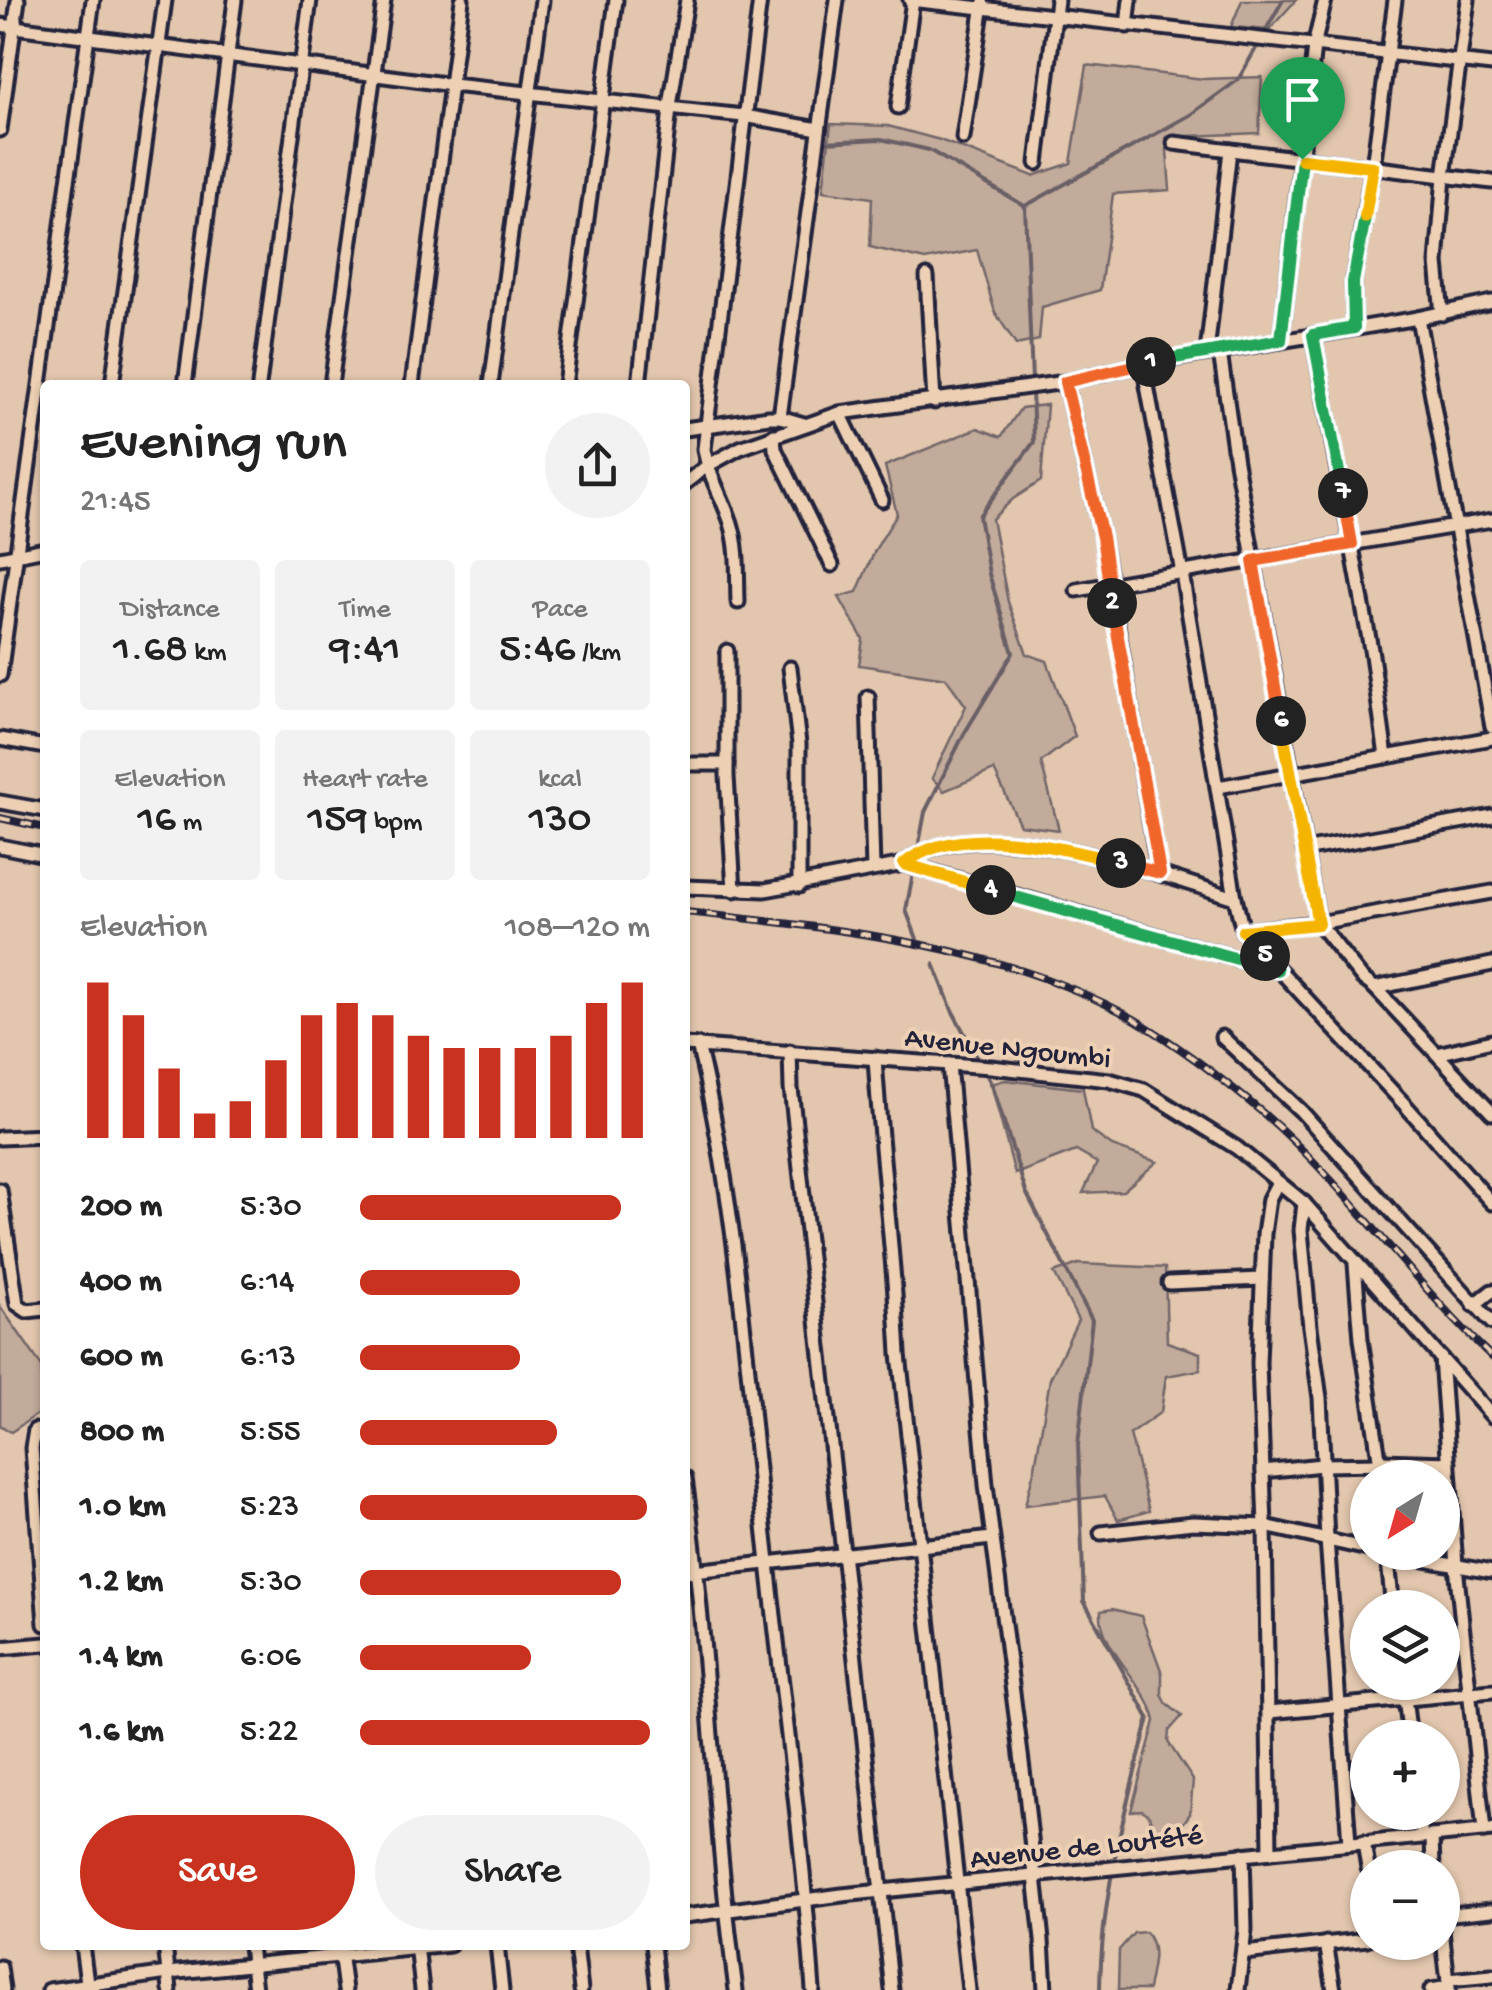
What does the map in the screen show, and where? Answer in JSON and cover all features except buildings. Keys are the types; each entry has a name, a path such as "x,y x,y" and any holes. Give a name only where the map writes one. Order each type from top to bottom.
{"street":[{"path":"0,130 18,0"},
{"path":"42,380 93,0"},
{"path":"113,380 165,0"},
{"path":"186,380 235,0"},
{"path":"260,380 310,0"},
{"path":"332,380 384,0"},
{"path":"413,380 462,0"},
{"path":"492,380 542,0"},
{"path":"566,380 616,0"},
{"path":"640,380 670,109 687,0"},
{"path":"738,602 737,544 720,491 707,466 706,426 760,0"},
{"path":"780,417 837,0"},
{"path":"898,107 912,0 983,4 1127,26 1492,65"},
{"path":"1037,163 1058,0"},
{"path":"1127,26 1130,0"},
{"path":"1281,340 1314,46 1325,0"},
{"path":"1354,328 1353,282 1396,0"},
{"path":"1442,314 1438,262 1444,176 1468,0"},
{"path":"963,138 983,4"},
{"path":"0,24 452,85 744,116 818,129"},
{"path":"1174,143 1492,182"},
{"path":"1230,150 1214,352 1318,924 1362,978 1492,1113"},
{"path":"927,276 934,402"},
{"path":"690,480 707,466 774,435 840,413 1065,382 1143,364 1442,314 1492,302"},
{"path":"1418,318 1492,727"},
{"path":"1313,335 1386,757"},
{"path":"1143,364 1243,931 1492,1203"},
{"path":"1065,382 1102,537 1160,873"},
{"path":"0,675 40,393"},
{"path":"840,413 882,500"},
{"path":"690,428 780,417 804,424"},
{"path":"774,435 775,449 832,565"},
{"path":"1078,590 1492,520"},
{"path":"0,558 40,549"},
{"path":"727,650 727,764 734,890"},
{"path":"790,668 799,744 800,886"},
{"path":"868,697 873,869"},
{"path":"1218,788 1492,738"},
{"path":"0,739 40,746"},
{"path":"690,764 727,764"},
{"path":"0,802 40,809"},
{"path":"1304,850 1492,816"},
{"path":"690,887 734,890 800,886 904,864 929,848 1000,840 1085,854 1235,898"},
{"path":"0,846 40,854"},
{"path":"904,864 1277,970"},
{"path":"1243,931 1318,924 1492,892"},
{"path":"1375,988 1492,964"},
{"path":"1222,1037 1301,1111 1492,1322"},
{"path":"1436,1054 1492,1041"},
{"path":"692,1045 728,1185 730,1234 751,1382 807,1901 813,1990"},
{"name":"Avenue Ngoumbi","path":"692,1045 949,1064 1108,1080 1144,1090 1238,1148 1304,1203 1492,1416"},
{"path":"790,1051 791,1088 892,1990"},
{"path":"875,1058 919,1546 969,1990"},
{"path":"949,1064 992,1538 1026,1793 1044,1990"},
{"path":"0,1138 40,1136"},
{"path":"1270,1852 1270,1712 1258,1363 1269,1200 1278,1182"},
{"path":"0,1190 17,1304 27,1311 40,1310"},
{"path":"1304,1203 1302,1230 1320,1398 1350,1844"},
{"path":"1355,1262 1361,1338 1380,1460"},
{"path":"1170,1283 1262,1278"},
{"path":"1474,1304 1492,1291"},
{"path":"1441,1358 1448,1460"},
{"path":"36,1430 32,1448 40,1556"},
{"path":"1263,1471 1322,1464 1350,1465"},
{"path":"1101,1533 1193,1523 1265,1526 1350,1545"},
{"path":"736,1990 691,1571 992,1538"},
{"path":"1460,1567 1492,1572"},
{"path":"1456,1570 1488,1831"},
{"path":"0,1648 40,1644"},
{"path":"1460,1694 1492,1691"},
{"path":"1270,1712 1405,1700 1408,1720"},
{"path":"1425,1830 1430,1850"},
{"name":"Avenue de Loutété","path":"690,1915 1033,1875 1488,1831"},
{"path":"1364,1842 1365,1850"},
{"path":"1238,1990 1244,1953 1243,1854"},
{"path":"1460,1913 1492,1910"},
{"path":"1244,1953 1350,1941"},
{"path":"1326,1944 1334,1990"},
{"path":"83,1950 88,1988"},
{"path":"166,1950 170,1990"},
{"path":"250,1950 255,1990"},
{"path":"49,1990 252,1966 340,1950 345,1990"},
{"path":"417,1950 422,1990"},
{"path":"498,1950 502,1990"},
{"path":"577,1950 582,1990"},
{"path":"654,1950 658,1990"},
{"path":"1446,1960 1449,1985"},
{"path":"0,1967 2,1990"},
{"path":"1431,1990 1492,1976"}],"shaded area":[{"path":"1242,0 1296,0 1269,30 1231,27"},
{"path":"1087,65 1204,79 1262,77 1259,133 1166,137 1170,190 1113,194 1100,290 1042,307 1039,340 1016,345 995,312 977,250 925,260 870,247 872,198 823,191 831,124 888,126 940,140 1033,176 1071,163"},
{"path":"1047,405 1041,481 992,519 1008,602 1027,654 1047,661 1075,736 1041,762 1059,830 1020,825 994,770 944,791 932,778 966,706 946,678 859,665 863,639 839,597 857,592 875,550 897,514 885,466 978,428 1001,437 1021,408"},
{"path":"1005,1080 1083,1089 1091,1131 1112,1146 1157,1162 1123,1191 1083,1193 1097,1163 1076,1151 1015,1174 991,1084"},
{"path":"1078,1264 1165,1268 1167,1342 1200,1353 1200,1370 1166,1376 1161,1412 1130,1434 1149,1511 1118,1520 1105,1496 1025,1505 1050,1379 1078,1320 1054,1273"},
{"path":"0,1306 40,1364 40,1412 11,1432 0,1425"},
{"path":"1112,1609 1141,1616 1162,1673 1162,1695 1182,1716 1169,1731 1168,1742 1193,1780 1190,1814 1171,1840 1162,1841 1155,1834 1149,1815 1142,1810 1131,1811 1155,1721 1144,1694 1107,1639 1101,1611"},
{"path":"1145,1932 1153,1952 1148,1990 1118,1990 1119,1950 1134,1933"}],"waterway":[{"path":"1263,35 1283,0"},
{"path":"1032,381 1025,206 1190,115 1238,80 1259,43"},
{"path":"824,142 881,139 929,150 1023,205"},
{"path":"917,855 925,812 964,734 1013,653 989,574 979,516 1034,442 1032,391"},
{"path":"914,869 906,910 917,939"},
{"path":"934,964 952,1010 993,1087 1026,1192 1092,1320 1078,1445 1084,1601 1149,1718 1110,1886 1100,1990"}],"railway":[{"path":"0,818 40,827"},
{"path":"690,913 857,933 973,956 1083,994 1134,1019 1216,1075 1294,1141 1492,1357"}],"route":[{"path":"1302,159 1373,167 1353,282 1354,328 1313,335 1352,544 1253,561 1318,924 1243,931 1277,970 904,864 929,848 1000,840 1085,854 1160,873 1102,537 1065,382 1281,340 1302,159"}]}
